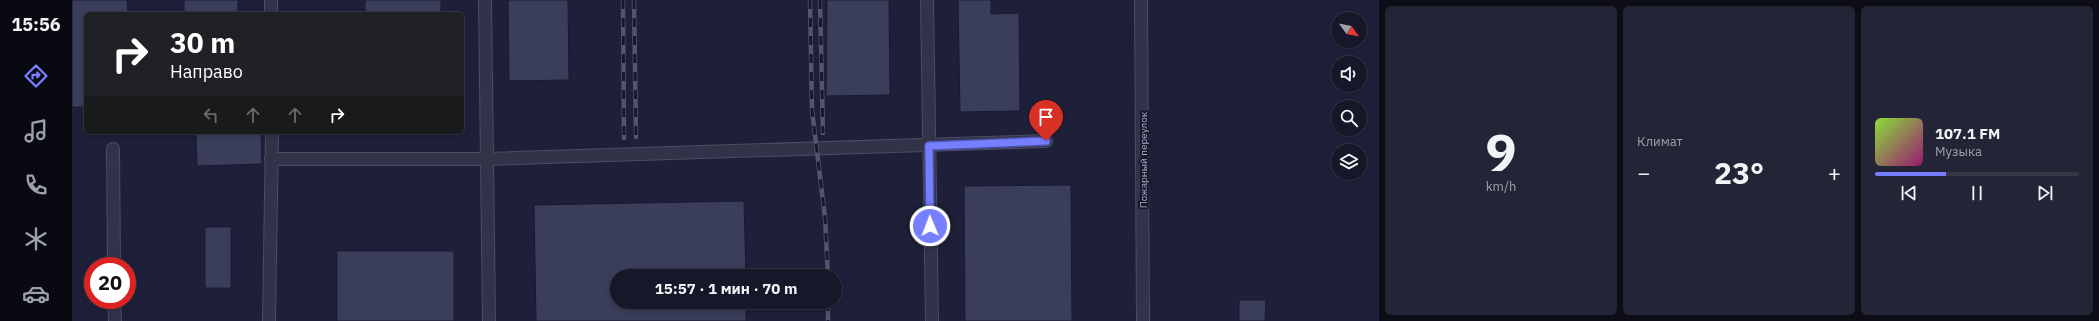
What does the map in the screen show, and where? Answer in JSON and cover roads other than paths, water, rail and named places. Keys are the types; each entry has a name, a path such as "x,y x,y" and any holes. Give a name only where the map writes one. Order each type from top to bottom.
{"street":[{"path":"271,0 271,12"},
{"path":"485,0 489,321"},
{"path":"927,0 932,321"},
{"name":"Пожарный переулок","path":"1140,0 1143,321"},
{"path":"269,321 272,134"},
{"path":"271,160 486,159 929,146 1046,141"},
{"path":"112,149 114,257"},
{"path":"114,309 115,321"}],"railway":[{"path":"623,0 624,138"},
{"path":"634,0 636,137"},
{"path":"810,0 812,110 825,218 828,269"},
{"path":"820,0 823,133"},
{"path":"828,309 828,321"}]}
